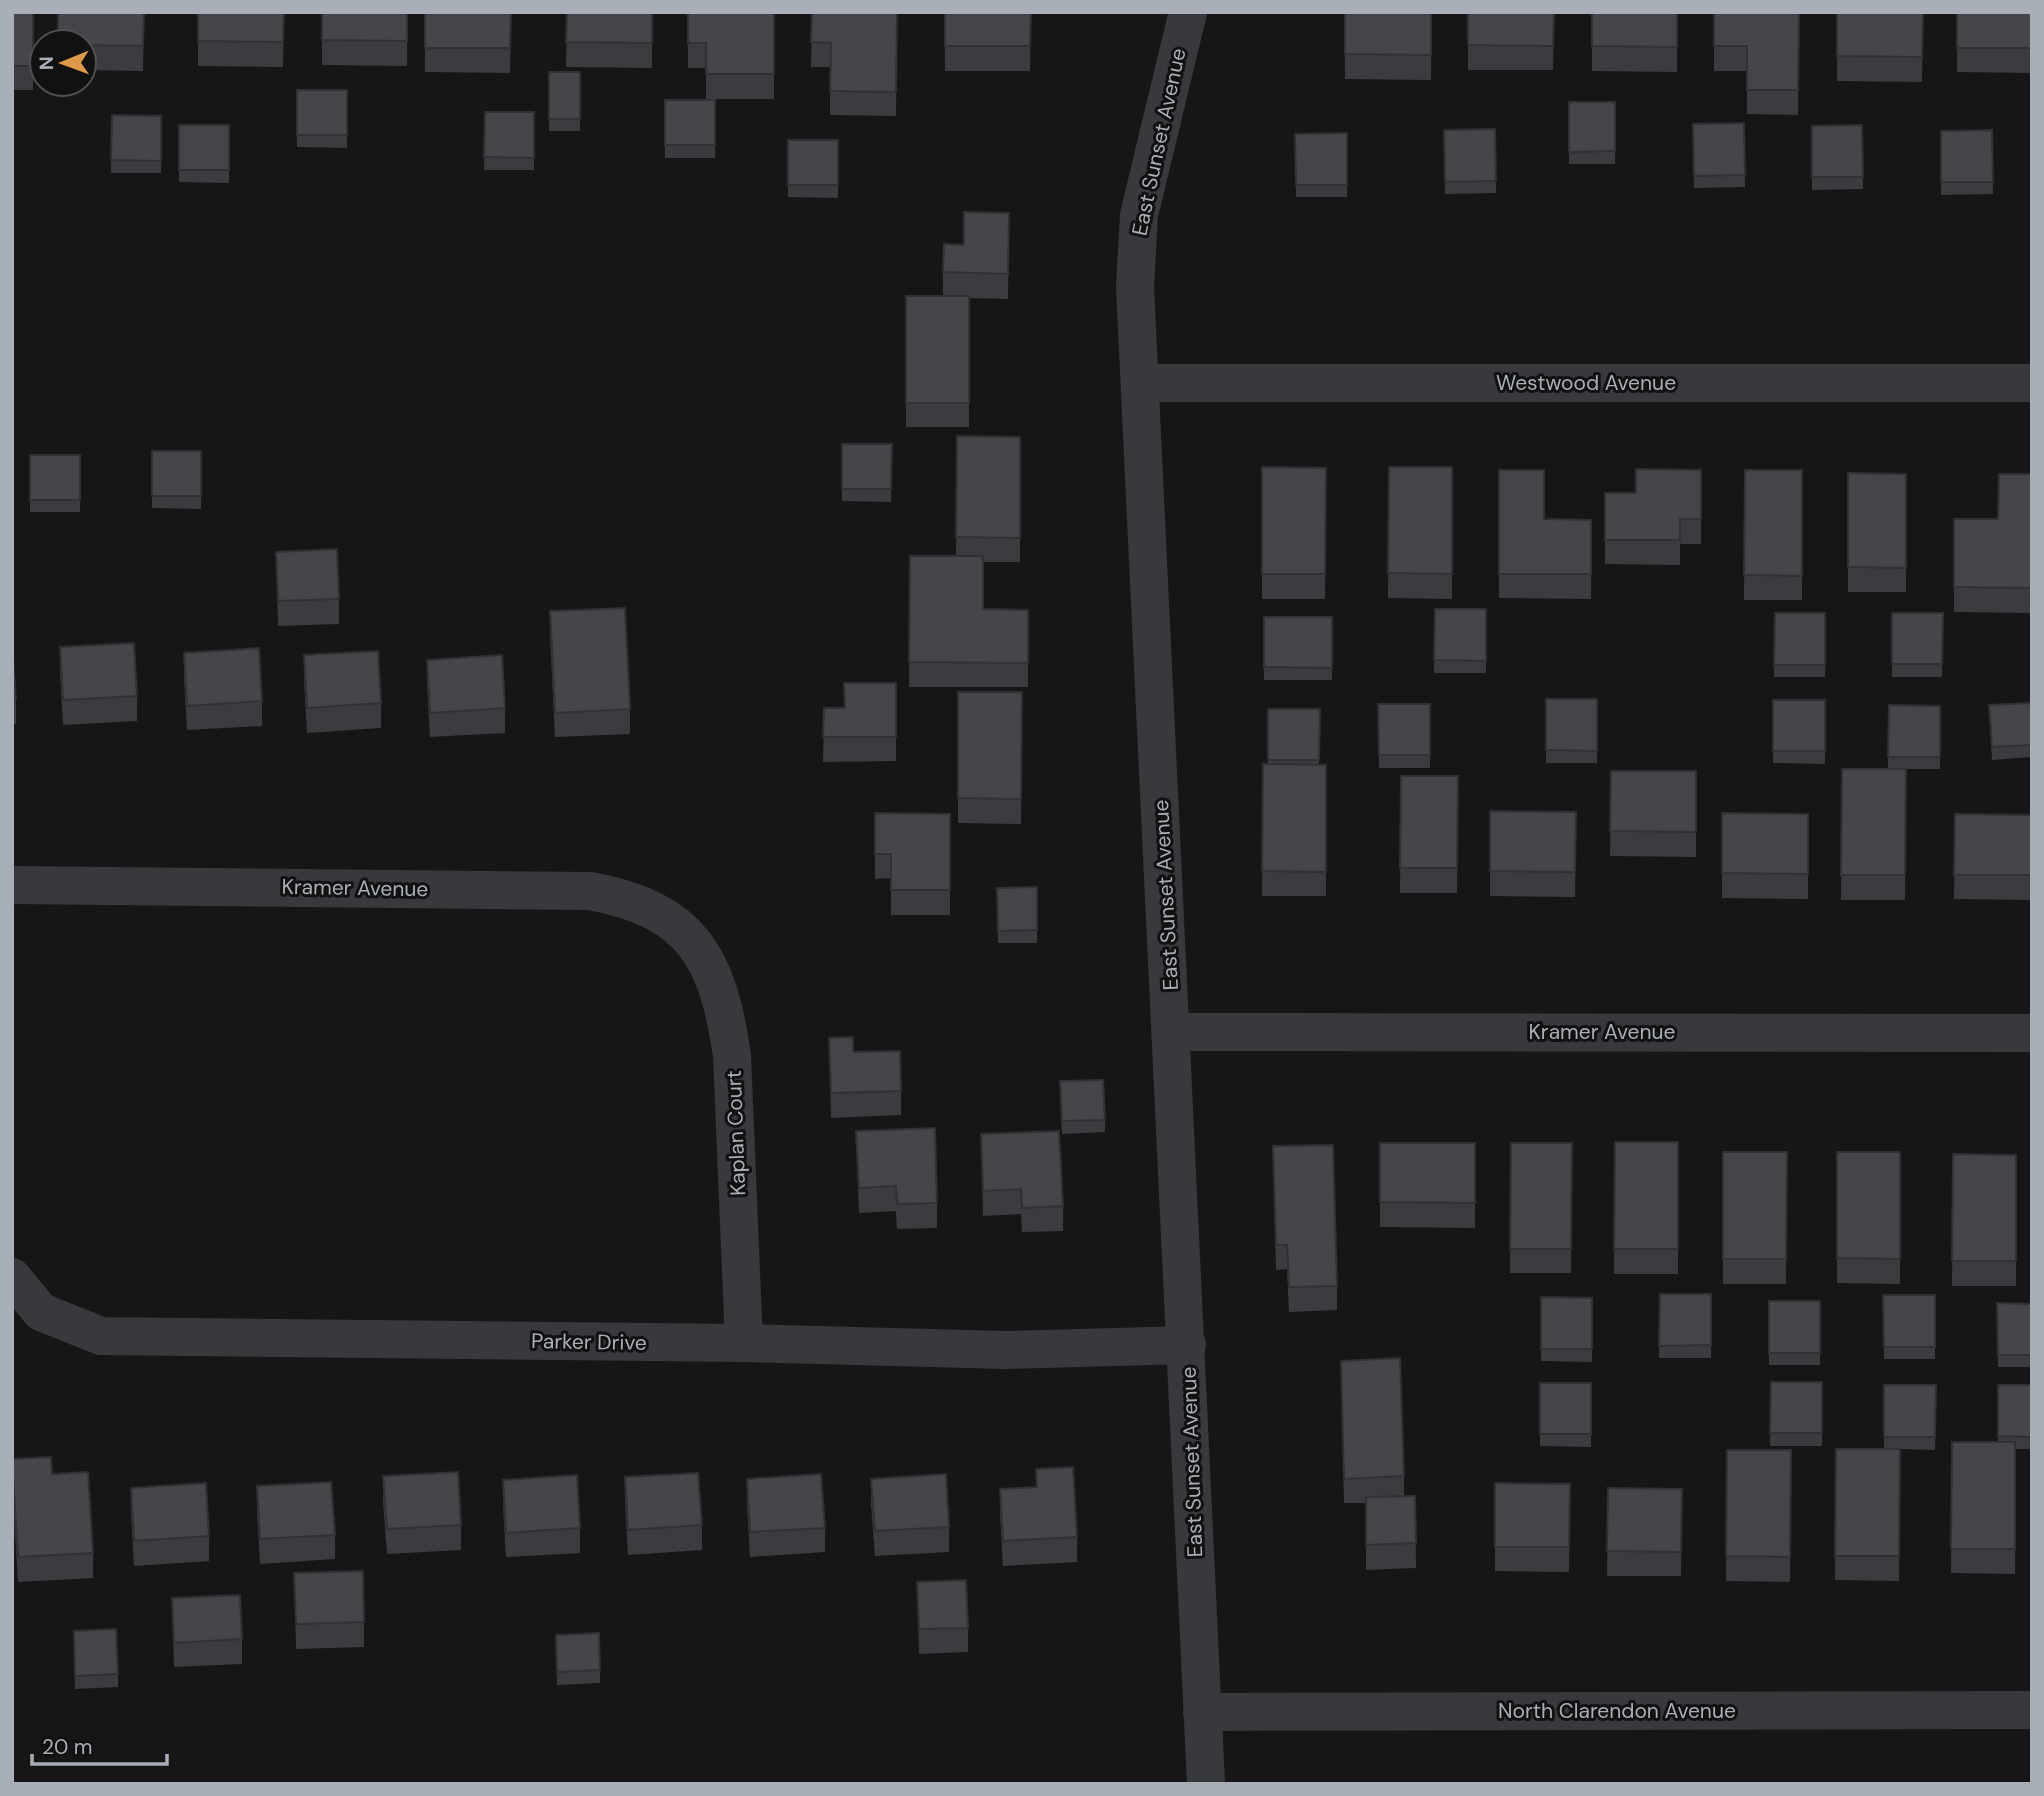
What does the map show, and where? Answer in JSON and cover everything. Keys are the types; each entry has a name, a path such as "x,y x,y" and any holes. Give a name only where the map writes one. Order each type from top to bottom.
{"street":[{"name":"East Sunset Avenue","path":"1188,12 1139,215 1135,287 1188,1345 1206,1784"},
{"name":"Westwood Avenue","path":"1141,383 2032,383"},
{"name":"Kramer Avenue","path":"12,886 590,891 640,904 665,917 686,934"},
{"name":"Kaplan Court","path":"686,934 712,968 726,1010 733,1056 744,1343"},
{"name":"Kramer Avenue","path":"1172,1032 2032,1033"},
{"name":"Parker Drive","path":"12,1277 41,1312 101,1336 744,1343 1005,1350 1188,1345"},
{"name":"North Clarendon Avenue","path":"1202,1712 2032,1710"}],"building":[{"path":"12,12 33,12 33,28 28,28 28,66 12,66"},
{"path":"58,12 144,12 143,46 98,45 98,28 58,28"},
{"path":"198,12 284,12 283,42 198,41"},
{"path":"322,12 407,12 407,41 322,40"},
{"path":"425,12 511,12 510,48 425,48"},
{"path":"567,12 652,12 652,43 566,42"},
{"path":"688,12 774,12 774,74 706,74 706,43 688,43"},
{"path":"812,12 897,12 896,92 830,91 831,43 811,42"},
{"path":"945,12 1031,12 1030,46 945,46"},
{"path":"1345,12 1431,12 1431,55 1345,54"},
{"path":"1468,12 1554,12 1553,46 1468,45"},
{"path":"1592,12 1677,12 1677,47 1592,46"},
{"path":"1714,12 1799,12 1798,90 1747,90 1747,46 1714,46"},
{"path":"1837,12 1923,12 1922,57 1837,56"},
{"path":"1957,12 2032,12 2032,48 1957,48"},
{"path":"549,72 580,72 580,119 549,119"},
{"path":"297,90 347,90 347,135 297,135"},
{"path":"665,100 715,100 715,145 665,145"},
{"path":"1569,102 1615,102 1615,151 1569,152"},
{"path":"485,112 534,112 534,158 484,157"},
{"path":"112,115 161,116 161,161 111,160"},
{"path":"1744,123 1745,175 1694,176 1693,124"},
{"path":"179,125 229,125 229,170 179,170"},
{"path":"1862,125 1863,177 1812,177 1812,126"},
{"path":"1495,129 1496,181 1445,182 1444,130"},
{"path":"1992,130 1993,182 1941,182 1941,131"},
{"path":"1347,133 1347,185 1296,185 1295,134"},
{"path":"788,140 838,140 838,185 788,185"},
{"path":"964,212 1009,213 1008,274 943,272 944,244 964,245"},
{"path":"906,296 969,296 969,403 906,403"},
{"path":"957,436 1020,437 1020,538 956,537"},
{"path":"842,444 892,444 891,489 842,489"},
{"path":"152,451 201,451 201,496 152,496"},
{"path":"30,455 80,455 80,500 30,500"},
{"path":"1262,467 1326,468 1325,574 1262,574"},
{"path":"1389,467 1452,467 1452,574 1388,573"},
{"path":"1636,469 1701,470 1701,519 1680,519 1680,540 1605,540 1605,493 1636,493"},
{"path":"1499,470 1544,470 1544,519 1591,520 1591,574 1499,574"},
{"path":"1745,470 1802,470 1802,576 1744,575"},
{"path":"1848,473 1906,474 1906,568 1848,567"},
{"path":"1999,474 2032,474 2032,588 1954,587 1954,519 1998,519"},
{"path":"337,549 339,599 278,601 276,552"},
{"path":"910,556 983,556 983,609 1028,610 1028,663 909,662"},
{"path":"625,608 630,709 555,713 550,611"},
{"path":"1435,609 1486,609 1486,661 1434,660"},
{"path":"1775,613 1825,613 1825,665 1774,665"},
{"path":"1892,613 1943,613 1942,664 1892,664"},
{"path":"1264,617 1332,617 1332,668 1264,667"},
{"path":"134,643 137,696 63,700 60,647"},
{"path":"12,646 16,699 12,699"},
{"path":"259,648 262,701 187,706 184,653"},
{"path":"378,651 381,703 307,708 304,655"},
{"path":"502,655 505,708 430,713 427,660"},
{"path":"844,683 896,683 896,737 823,737 824,708 845,708"},
{"path":"958,692 1022,692 1021,799 958,798"},
{"path":"1546,699 1597,699 1597,751 1546,750"},
{"path":"1773,700 1825,700 1825,751 1773,751"},
{"path":"2031,703 2032,745 1992,747 1989,705"},
{"path":"1378,704 1430,704 1430,755 1379,755"},
{"path":"1889,705 1940,706 1940,757 1888,757"},
{"path":"1268,709 1320,709 1319,760 1268,760"},
{"path":"1263,764 1326,765 1326,872 1262,871"},
{"path":"1842,769 1906,769 1905,875 1841,875"},
{"path":"1611,771 1696,771 1696,832 1610,831"},
{"path":"1401,776 1458,776 1457,868 1400,868"},
{"path":"1490,811 1576,812 1575,872 1490,871"},
{"path":"875,813 950,814 950,890 891,890 891,854 875,854"},
{"path":"1722,813 1808,814 1808,874 1722,873"},
{"path":"1955,814 2032,815 2032,875 1954,875"},
{"path":"1037,887 1037,930 998,931 997,888"},
{"path":"853,1037 853,1052 900,1051 901,1091 831,1093 829,1038"},
{"path":"1103,1080 1105,1120 1062,1121 1060,1081"},
{"path":"935,1128 937,1203 897,1204 896,1186 859,1188 856,1131"},
{"path":"1059,1131 1063,1206 1022,1208 1021,1189 983,1191 981,1134"},
{"path":"1615,1142 1678,1142 1678,1249 1614,1249"},
{"path":"1380,1143 1475,1143 1475,1203 1380,1202"},
{"path":"1511,1143 1572,1143 1571,1249 1510,1249"},
{"path":"1333,1145 1337,1286 1289,1287 1287,1245 1276,1245 1273,1146"},
{"path":"1723,1152 1787,1152 1786,1259 1723,1259"},
{"path":"1837,1152 1900,1152 1900,1259 1837,1258"},
{"path":"1953,1154 2016,1155 2016,1261 1952,1261"},
{"path":"1660,1294 1711,1294 1711,1345 1659,1346"},
{"path":"1883,1295 1935,1295 1935,1347 1884,1347"},
{"path":"1541,1297 1592,1298 1592,1349 1541,1349"},
{"path":"1769,1301 1820,1301 1820,1353 1769,1353"},
{"path":"1997,1303 2032,1304 2032,1355 1998,1355"},
{"path":"1400,1358 1404,1476 1344,1479 1341,1361"},
{"path":"1771,1382 1822,1382 1822,1433 1770,1433"},
{"path":"1540,1383 1591,1383 1591,1434 1540,1434"},
{"path":"1884,1385 1936,1385 1935,1437 1884,1437"},
{"path":"1998,1385 2032,1385 2032,1437 1998,1436"},
{"path":"1952,1442 2015,1442 2015,1549 1951,1549"},
{"path":"1836,1449 1900,1449 1899,1556 1835,1556"},
{"path":"1727,1450 1791,1450 1790,1557 1726,1556"},
{"path":"51,1457 52,1474 88,1472 93,1553 18,1557 12,1459"},
{"path":"1073,1467 1077,1537 1003,1541 1000,1489 1037,1487 1036,1469"},
{"path":"458,1472 461,1525 387,1529 383,1476"},
{"path":"698,1473 702,1525 628,1530 625,1477"},
{"path":"821,1474 825,1528 750,1532 747,1479"},
{"path":"946,1474 949,1527 875,1531 871,1479"},
{"path":"577,1475 580,1528 506,1533 503,1480"},
{"path":"331,1482 335,1535 260,1539 257,1486"},
{"path":"206,1483 209,1536 134,1541 131,1488"},
{"path":"1495,1483 1570,1484 1569,1547 1495,1547"},
{"path":"1608,1488 1682,1489 1681,1552 1607,1551"},
{"path":"1415,1496 1416,1543 1366,1545 1366,1497"},
{"path":"363,1571 364,1622 296,1624 294,1573"},
{"path":"966,1580 968,1628 919,1629 917,1582"},
{"path":"240,1595 242,1639 174,1643 172,1598"},
{"path":"116,1629 118,1674 75,1676 74,1631"},
{"path":"599,1633 600,1670 557,1672 556,1635"}]}
